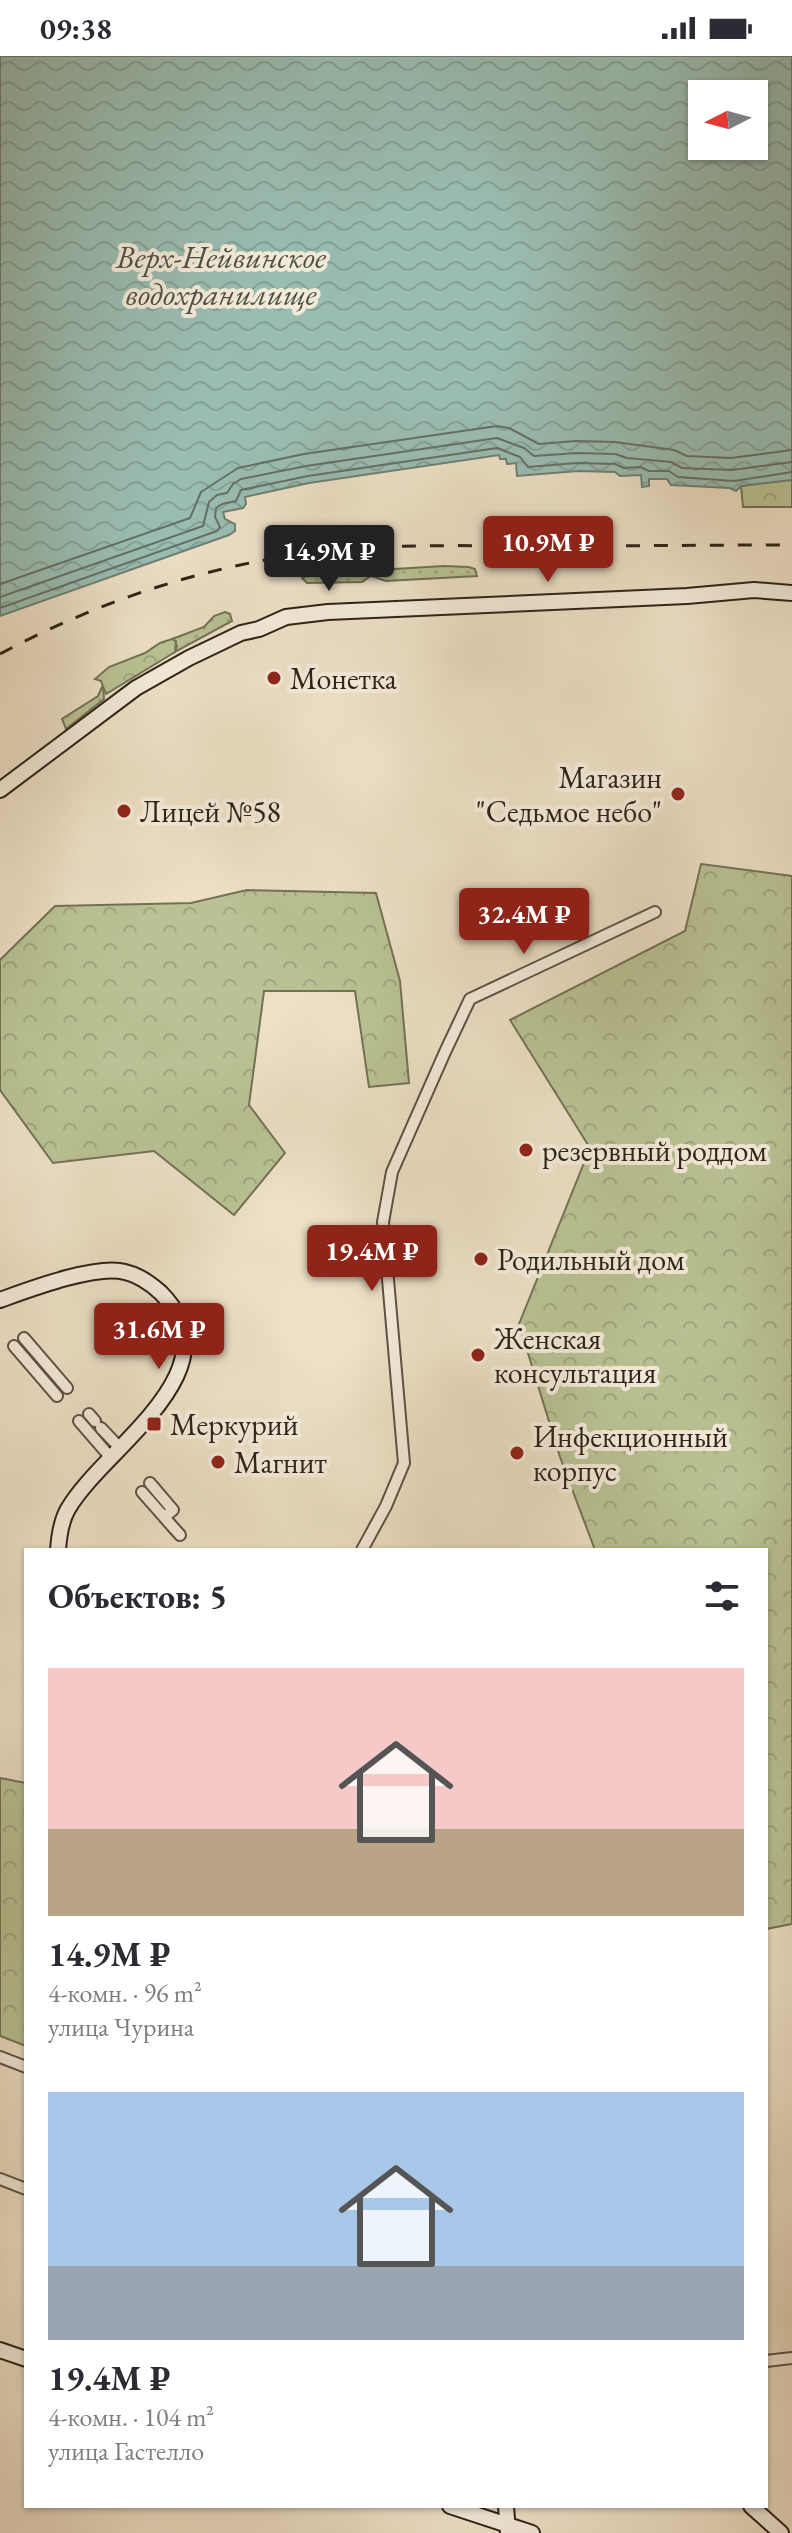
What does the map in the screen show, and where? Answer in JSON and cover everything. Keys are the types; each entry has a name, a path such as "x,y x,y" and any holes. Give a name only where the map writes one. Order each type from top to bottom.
{"street":[{"path":"0,790 136,688 209,648 286,617 328,612 658,597 740,590 792,593"},
{"path":"363,1548 386,1506 404,1463 383,1222 392,1172 445,1052 470,999 655,912"},
{"path":"0,1300 86,1274 122,1270 149,1281 183,1324 181,1364 171,1390 66,1511 58,1548"},
{"path":"24,1338 67,1388"},
{"path":"14,1346 57,1396"},
{"path":"79,1421 115,1453"},
{"path":"95,1421 115,1453"},
{"path":"150,1483 173,1510 164,1517"},
{"path":"142,1492 180,1535"},
{"path":"0,2057 24,2066"},
{"path":"0,2179 24,2188"},
{"path":"0,2350 24,2358"},
{"path":"768,2361 792,2358"},
{"path":"455,2508 508,2529 532,2533"},
{"path":"506,2508 508,2529"},
{"path":"753,2508 781,2533"}],"green space":[{"path":"792,480 792,507 743,507 741,486"},
{"path":"469,567 475,569 477,576 386,581 371,576 362,582 307,583 302,578 312,574"},
{"path":"225,612 230,614 232,621 175,652 177,646 172,639 204,627 214,616"},
{"path":"172,639 176,641 175,652 106,694 101,681 95,679 109,667"},
{"path":"103,685 104,699 66,729 62,719 98,696"},
{"path":"701,864 792,876 792,1924 768,1929 768,1548 594,1548 560,1457 519,1324 590,1148 510,1020 685,931"},
{"path":"247,890 376,893 400,981 409,1083 369,1087 355,991 264,991 249,1105 285,1153 234,1215 154,1151 53,1163 0,1090 0,960 55,906 191,903"},
{"path":"0,1778 24,1783 24,2045 0,2036"}],"water":[{"name":"Верх-Нейвинское водохранилище","path":"0,56 792,56 792,480 741,486 736,491 730,488 671,485 667,479 649,479 649,486 642,487 641,475 620,476 615,472 578,471 517,476 516,463 507,464 506,459 500,459 499,455 309,483 245,497 243,508 223,512 225,519 235,524 235,531 0,616"}],"railway":[{"path":"0,654 83,614 170,583 259,561 305,554 423,546 792,545"}],"place":[{"name":"Монетка","path":"274,678"},
{"name":"Магазин \"Седьмое небо\"","path":"678,794"},
{"name":"Лицей №58","path":"124,811"},
{"name":"резервный роддом","path":"526,1150"},
{"name":"Родильный дом","path":"481,1259"},
{"name":"Женская консультация","path":"478,1355"},
{"name":"Меркурий","path":"154,1424"},
{"name":"Инфекционный корпус","path":"517,1453"},
{"name":"Магнит","path":"218,1462"}]}
